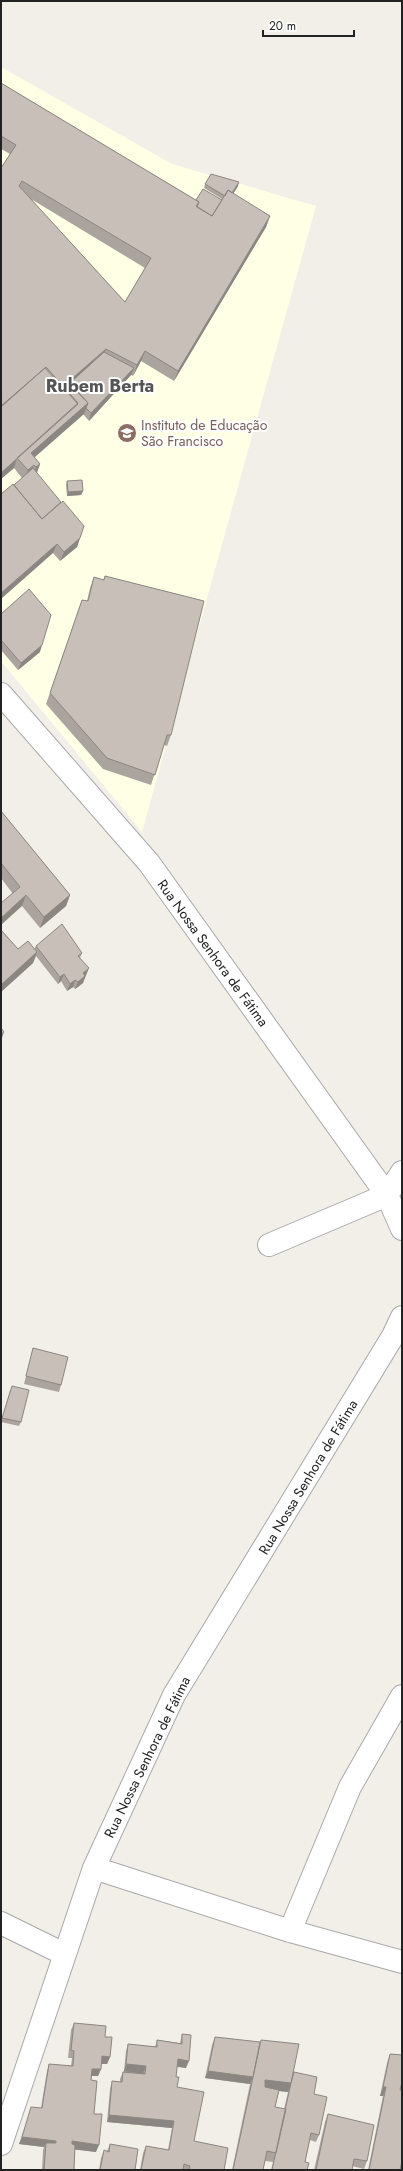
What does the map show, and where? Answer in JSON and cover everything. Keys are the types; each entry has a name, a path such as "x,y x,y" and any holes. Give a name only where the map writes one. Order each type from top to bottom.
{"street":[{"name":"Rua Nossa Senhora de Fátima","path":"1,694 149,863 387,1196 402,1229"},
{"path":"269,1245 387,1196 402,1172"},
{"name":"Rua Nossa Senhora de Fátima","path":"1,2144 94,1868 174,1695 393,1336 402,1317"},
{"path":"290,1931 350,1786 402,1696"},
{"path":"94,1868 290,1931 402,1962"},
{"path":"1,1923 64,1954"}],"shaded area":[{"name":"Instituto de Educação São Francisco","path":"1,67 172,164 316,206 142,832 1,661"}],"building":[{"path":"1,83 199,202 196,206 212,216 228,190 270,216 178,371 145,351 137,365 106,349 68,382 88,403 31,453 40,464 36,467 34,465 28,470 17,458 78,403 46,367 1,406 1,168 16,145 1,136","holes":["22,181 151,258 125,302 19,186"]},
{"path":"211,174 239,182 232,193 228,190 225,196 205,184"},
{"path":"203,189 222,200 212,216 197,207 199,202 196,200"},
{"path":"104,352 134,368 91,413 86,408 88,403 70,383"},
{"path":"45,368 78,404 1,473 1,407"},
{"path":"33,468 61,502 42,519 14,485"},
{"path":"82,480 83,491 68,492 67,481"},
{"path":"13,484 42,519 63,501 84,526 80,538 64,552 57,544 1,593 1,494"},
{"path":"105,576 204,601 171,735 167,735 155,775 107,758 50,693 82,600 88,601 94,577 104,580"},
{"path":"29,589 51,615 42,645 21,663 1,640 1,614"},
{"path":"1,811 70,895 44,917 26,895 1,918 1,903 20,887 1,863"},
{"path":"62,924 82,953 78,956 89,968 83,973 85,976 78,982 75,980 70,984 64,974 60,977 36,946"},
{"path":"1,930 18,949 28,941 37,952 2,984 1,983"},
{"path":"33,1348 68,1357 61,1385 26,1376"},
{"path":"12,1386 29,1390 21,1422 2,1418"},
{"path":"74,2023 106,2026 105,2037 112,2037 110,2057 102,2056 101,2069 92,2069 91,2080 97,2081 94,2114 102,2114 99,2145 72,2141 72,2144 75,2145 74,2170 44,2170 46,2143 56,2143 56,2141 22,2137 31,2107 42,2108 49,2064 73,2066 74,2051 71,2050"},
{"path":"182,2034 191,2035 189,2061 178,2059 176,2077 179,2077 177,2087 204,2092 194,2141 228,2148 224,2170 189,2170 190,2166 184,2164 183,2170 141,2170 146,2146 169,2150 174,2121 109,2115 112,2081 122,2082 123,2072 145,2074 146,2066 126,2064 128,2044 157,2047 157,2040 182,2044"},
{"path":"215,2037 260,2042 253,2077 208,2071"},
{"path":"261,2040 299,2044 291,2083 265,2080 265,2087 279,2090 275,2107 286,2109 276,2153 267,2151 263,2170 233,2170"},
{"path":"390,2054 402,2055 402,2082 400,2090 402,2091 402,2161 400,2170 369,2170 386,2087 383,2087"},
{"path":"294,2072 317,2077 314,2094 327,2097 319,2135 311,2133 305,2162 309,2163 307,2170 272,2170 291,2083"},
{"path":"328,2114 374,2125 367,2161 354,2159 352,2170 316,2170"},
{"path":"110,2144 138,2149 135,2170 100,2170 104,2150 109,2152"}],"place":[{"name":"Instituto de Educação São Francisco","path":"127,433"}],"district":[{"name":"Rubem Berta","path":"100,386"}]}
